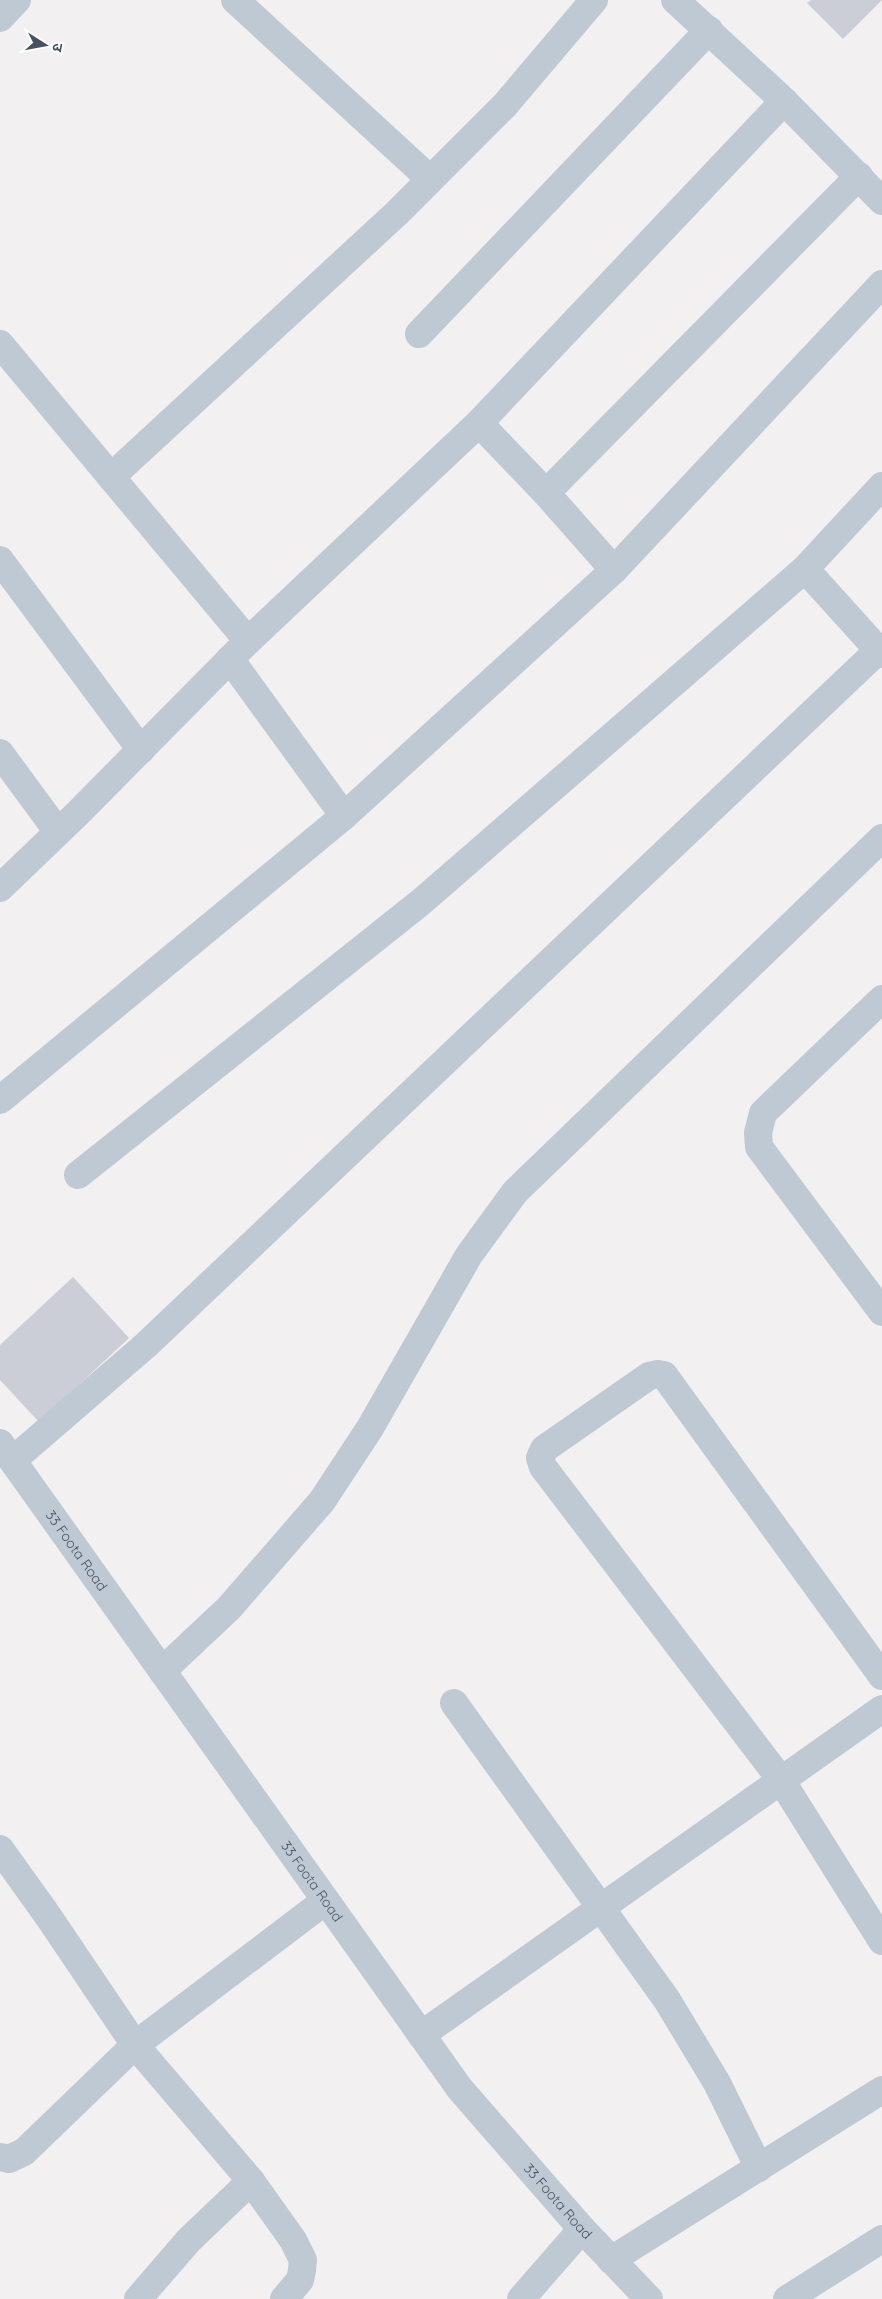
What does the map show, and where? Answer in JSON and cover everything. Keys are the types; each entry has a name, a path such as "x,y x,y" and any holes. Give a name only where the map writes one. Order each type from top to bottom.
{"street":[{"path":"0,18 17,0"},
{"path":"235,0 430,180"},
{"path":"112,477 430,180 505,105 594,0"},
{"path":"675,0 784,101 882,201"},
{"path":"419,334 709,30"},
{"path":"0,888 141,750 239,650 479,423 784,101"},
{"path":"546,493 859,176"},
{"path":"0,1100 344,816 614,570 882,284"},
{"path":"0,344 112,477 239,650 344,816"},
{"path":"479,423 546,493 614,570"},
{"path":"78,1174 420,902 805,570 882,486"},
{"path":"0,560 141,750"},
{"path":"6,1451 146,1345 881,651 805,570"},
{"path":"0,753 58,832"},
{"path":"162,1671 229,1608 322,1501 370,1428 469,1255 515,1192 882,838"},
{"path":"882,999 763,1113 758,1133 760,1147 882,1312"},
{"path":"882,1676 664,1375 649,1376 554,1440 544,1449 540,1458 543,1467 781,1780 882,1941"},
{"name":"33 Foota Road","path":"6,1451 460,2089 582,2229 649,2299"},
{"path":"454,1703 667,2000 717,2083 759,2168"},
{"path":"421,2035 882,1709"},
{"path":"0,1850 48,1916 135,2044 251,2181 293,2240 303,2260 300,2280 284,2299"},
{"path":"0,2157 9,2159 24,2152 135,2044 325,1901"},
{"path":"612,2260 882,2090"},
{"path":"138,2299 189,2240 251,2181"},
{"path":"521,2299 582,2229"},
{"path":"787,2299 882,2240"}],"building":[{"path":"811,0 882,0 843,39 807,3"},
{"path":"73,1277 129,1338 39,1422 0,1380 0,1345"}]}
